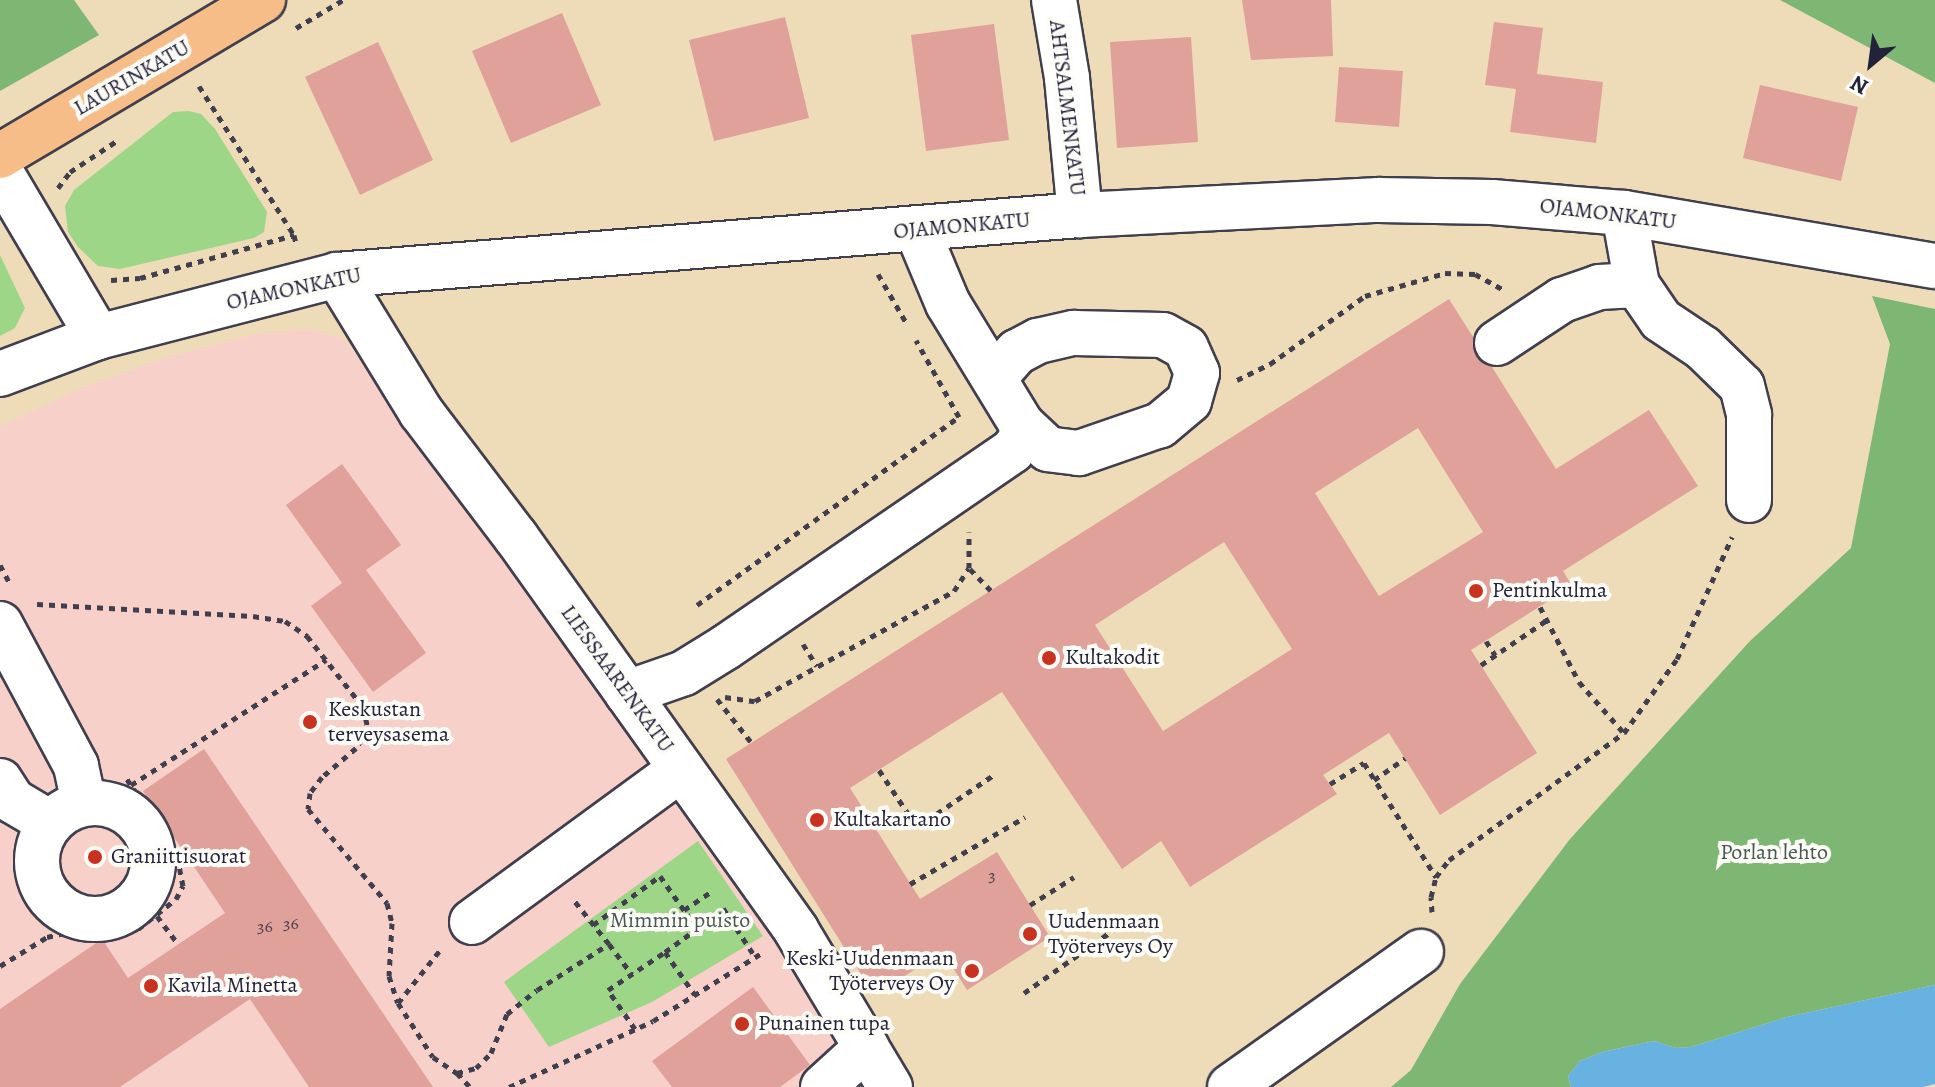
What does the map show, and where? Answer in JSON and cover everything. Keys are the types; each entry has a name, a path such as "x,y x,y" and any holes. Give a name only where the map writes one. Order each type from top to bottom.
{"main road":[{"name":"LAURINKATU","path":"0,156 263,0"}],"street":[{"name":"AHTSALMENKATU","path":"1054,0 1067,78 1080,215"},
{"path":"0,171 98,337"},
{"name":"OJAMONKATU","path":"0,374 98,337 321,279 1080,215 1379,200 1492,202 1624,213 1935,266"},
{"path":"1624,213 1637,285 1661,320 1703,348 1742,386 1749,415 1749,500"},
{"path":"917,230 948,304 1022,425 1048,449 1079,453 1160,425 1189,401 1197,373 1186,348 1163,335 1074,333 1038,341 1017,352 994,378"},
{"name":"LIESSAARENKATU","path":"321,279 627,693 796,930 890,1087"},
{"path":"1497,343 1562,300 1599,287 1637,285"},
{"path":"627,693 684,673 957,489 1012,451 1021,440 1022,425"},
{"path":"0,781 43,835 76,766 11,629"},
{"path":"472,922 681,769"},
{"path":"1230,1087 1421,952"},
{"path":"823,1087 867,1047"}],"path":[{"path":"187,95 199,86 321,279"},
{"path":"31,224 53,212 58,186 70,172 122,137"},
{"path":"97,275 109,280 140,278 294,235"},
{"path":"697,605 959,417 876,270"},
{"path":"1189,401 1270,364 1365,296 1416,280 1445,273 1475,274 1523,297 1562,300"},
{"path":"751,742 712,693 732,700 755,701 954,591 969,568 971,539 957,489"},
{"path":"1421,952 1430,943 1434,931 1431,897 1436,877 1449,860 1624,733 1677,659 1749,500"},
{"path":"969,568 991,591"},
{"path":"1540,607 1579,682 1624,733"},
{"path":"1481,665 1547,620"},
{"path":"11,629 285,621 307,636 363,707 368,729 356,748 322,777 310,793 308,809 387,903 392,923 389,976 398,1003 433,1057 457,1073 470,1087"},
{"path":"1486,641 1495,655"},
{"path":"131,785 326,660"},
{"path":"1374,780 1405,758"},
{"path":"1330,784 1364,763 1436,877"},
{"path":"879,770 917,827 992,776"},
{"path":"910,884 1025,817"},
{"path":"547,867 632,974"},
{"path":"593,925 660,876 697,929 608,990 635,1029"},
{"path":"1030,905 1074,877"},
{"path":"684,910 712,891"},
{"path":"157,916 178,944"},
{"path":"398,1003 437,952 472,922"},
{"path":"1024,993 1116,928"},
{"path":"509,1087 635,1029 695,995 796,930"},
{"path":"457,1073 476,1068 491,1053 507,1014 609,944"},
{"path":"665,952 695,995"}],"shaded area":[{"name":"Keskustan terveysasema","path":"310,329 345,340 758,916 864,1087 0,1087 0,426 87,386 168,357 255,334"}],"green space":[{"path":"0,0 74,0 99,35 0,91"},
{"path":"1780,0 1935,0 1935,83"},
{"path":"173,112 201,114 215,129 267,212 264,232 254,238 120,269 98,266 78,247 68,232 65,206 74,190"},
{"path":"0,255 25,308 15,328 0,336"},
{"name":"Porlan lehto","path":"1872,296 1935,309 1935,985 1787,1017 1691,1047 1676,1048 1654,1041 1602,1052 1580,1061 1568,1076 1571,1087 1391,1087 1411,1070 1460,984 1570,839 1750,641 1851,548 1890,344"},
{"name":"Mimmin puisto","path":"698,841 763,936 652,1002 549,1047 504,982"}],"water":[{"path":"1935,985 1935,1084 1923,1087 1571,1087 1568,1076 1580,1061 1602,1052 1654,1041 1676,1048 1691,1047 1787,1017"}],"building":[{"path":"1242,0 1331,0 1333,56 1251,60"},
{"path":"562,13 601,105 511,143 472,51"},
{"path":"785,17 809,118 714,141 689,40"},
{"path":"1494,22 1543,28 1537,74 1603,82 1596,143 1510,132 1516,89 1485,85"},
{"path":"994,24 1009,140 926,151 911,35"},
{"path":"1191,37 1198,142 1117,148 1110,42"},
{"path":"378,42 433,160 360,195 305,77"},
{"path":"1339,67 1403,71 1399,127 1335,122"},
{"path":"1760,85 1858,107 1841,181 1743,158"},
{"path":"1449,299 1473,337 1476,356 1492,367 1556,469 1649,410 1698,486 1563,571 1572,586 1471,650 1537,753 1440,815 1389,733 1323,775 1337,794 1190,887 1161,841 1122,869 1002,692 850,788 920,899 997,852 1050,937 967,990 943,952 874,995 726,759","holes":["1418,428 1483,532 1379,596 1315,493","1224,542 1292,649 1163,731 1095,625"]},
{"path":"342,464 401,545 366,570 426,653 373,692 311,606 342,583 286,505"},
{"path":"204,749 433,1087 309,1087 250,999 120,1087 0,1087 0,1009 102,939 128,978 225,913 143,791"},
{"name":"Punainen tupa","path":"753,987 810,1065 780,1087 672,1087 652,1061"}],"place":[{"name":"Pentinkulma","path":"1476,591"},
{"name":"Kultakodit","path":"1049,658"},
{"name":"Keskustan terveysasema","path":"310,722"},
{"name":"Kultakartano","path":"817,820"},
{"name":"Graniittisuorat","path":"95,857"},
{"name":"Uudenmaan Työterveys Oy","path":"1030,934"},
{"name":"Keski-Uudenmaan Työterveys Oy","path":"972,971"},
{"name":"Kavila Minetta","path":"151,986"},
{"name":"Punainen tupa","path":"742,1024"}]}
